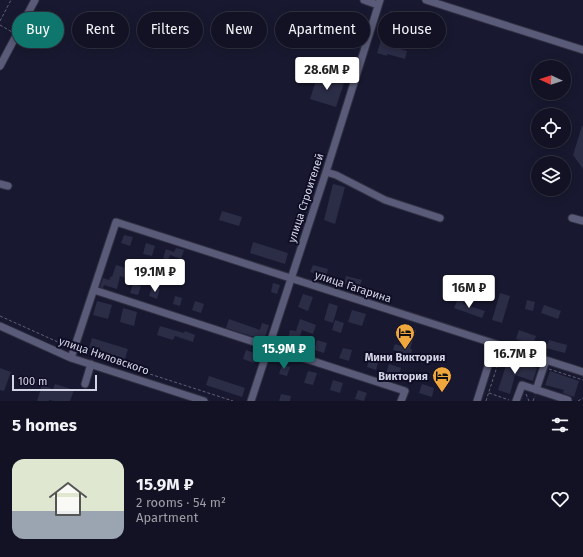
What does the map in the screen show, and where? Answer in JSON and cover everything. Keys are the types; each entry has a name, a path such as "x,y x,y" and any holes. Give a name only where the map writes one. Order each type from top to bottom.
{"street":[{"path":"28,12 35,0"},
{"path":"364,0 379,2"},
{"path":"426,0 583,50"},
{"name":"улица Строителей","path":"251,401 326,172 379,2"},
{"path":"0,66 12,43"},
{"path":"326,172 336,175 385,200 440,218"},
{"path":"0,184 8,186"},
{"path":"572,218 583,221"},
{"name":"улица Гагарина","path":"94,290 116,222 583,372"},
{"path":"71,358 94,290 405,390 401,401"},
{"name":"улица Ниловского","path":"0,326 71,358 204,401"},
{"path":"477,401 495,344"},
{"path":"536,390 546,360"},
{"path":"85,384 91,364"},
{"path":"516,401 522,385 568,401"}],"path":[{"path":"0,21 11,0"},
{"path":"0,25 12,32"},
{"path":"0,316 74,349 233,401"},
{"path":"486,401 504,346"},
{"path":"489,392 513,401"},
{"path":"578,401 583,398"}],"building":[{"path":"379,48 397,48 407,51 405,59 377,53"},
{"path":"318,74 344,83 336,107 310,99"},
{"path":"583,126 583,169 573,155"},
{"path":"333,184 345,187 335,224 324,220"},
{"path":"222,211 242,217 239,226 219,220"},
{"path":"124,235 133,237 130,246 121,243"},
{"path":"253,242 288,253 285,264 250,253"},
{"path":"146,243 155,246 152,256 143,254"},
{"path":"176,248 184,250 181,259 170,255 168,260 163,258 166,249 174,252"},
{"path":"116,265 129,269 126,278 120,276 117,289 104,285 103,288 100,287 103,278 109,280 111,276 112,277"},
{"path":"313,265 328,269 326,277 310,272"},
{"path":"346,276 362,280 359,288 344,284"},
{"path":"273,283 280,285 277,294 271,292"},
{"path":"133,284 141,286 138,295 130,293"},
{"path":"152,287 160,289 157,299 149,296"},
{"path":"500,293 510,296 502,323 492,320"},
{"path":"303,294 313,297 308,311 298,307"},
{"path":"175,296 182,298 180,306 173,304"},
{"path":"458,298 465,300 463,304 485,311 482,318 454,308"},
{"path":"527,300 535,302 533,311 525,309"},
{"path":"97,301 112,305 108,319 93,315"},
{"path":"195,301 204,304 201,313 192,310"},
{"path":"329,303 338,306 333,323 324,320"},
{"path":"544,305 561,311 558,319 541,313"},
{"path":"123,308 137,312 134,326 120,322"},
{"path":"352,310 366,314 362,326 348,322"},
{"path":"229,319 260,330 262,323 269,325 264,340 226,328"},
{"path":"300,319 316,325 313,334 302,330 297,346 287,343 290,330 296,331"},
{"path":"335,320 344,323 341,333 332,330"},
{"path":"160,326 184,333 185,331 195,335 193,342 175,336 173,340 157,335"},
{"path":"406,327 416,330 410,349 412,349 411,355 393,350 395,344 401,346"},
{"path":"519,330 536,336 533,345 516,339"},
{"path":"92,338 128,349 125,359 89,348"},
{"path":"317,340 327,343 324,353 314,350"},
{"path":"549,340 567,345 565,353 546,348"},
{"path":"343,348 352,350 349,361 339,358"},
{"path":"246,350 257,354 254,363 243,359"},
{"path":"370,356 379,358 376,370 367,367"},
{"path":"508,359 537,368 533,381 515,375 510,394 498,390"},
{"path":"389,364 401,368 398,378 386,374"},
{"path":"282,365 290,367 287,376 279,374"},
{"path":"0,368 11,372 4,391 0,390"},
{"path":"308,371 317,373 313,385 304,383"},
{"path":"550,371 579,381 574,397 563,393 564,390 545,385"},
{"path":"209,376 245,388 242,397 206,385"},
{"path":"333,380 343,383 340,393 330,390"},
{"path":"55,384 74,390 70,401 37,401 42,385 53,389"},
{"path":"422,384 434,388 432,397 419,393"},
{"path":"358,390 367,393 364,401 355,399"},
{"path":"281,394 291,396 290,401 279,401"}],"place":[{"name":"Мини Виктория","path":"405,350"},
{"name":"Виктория","path":"442,393"}]}
